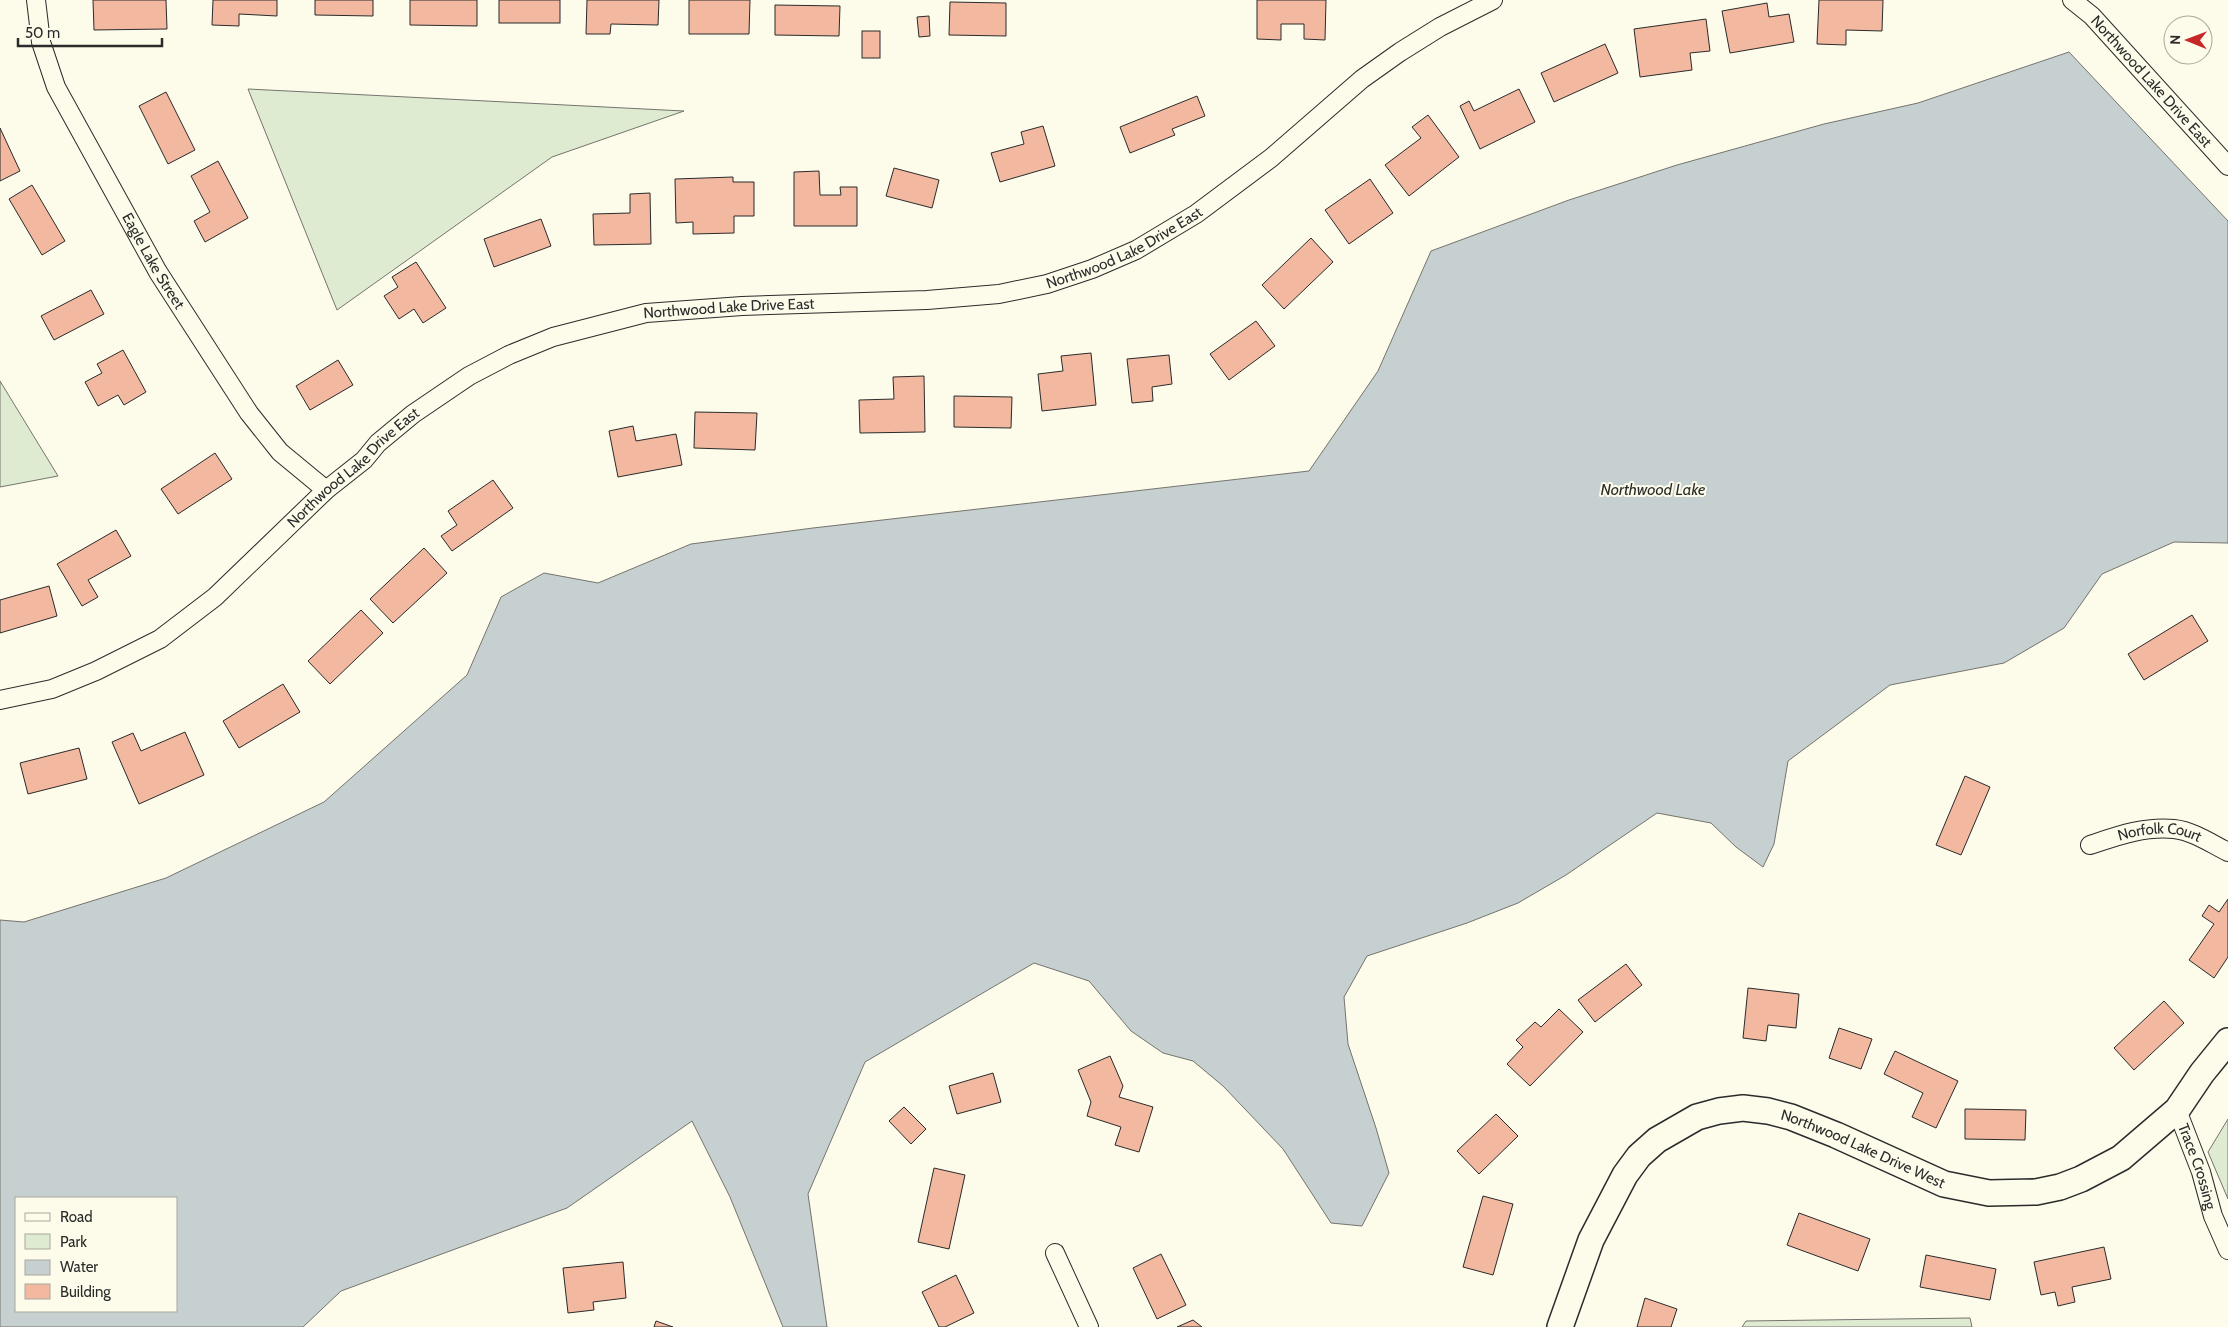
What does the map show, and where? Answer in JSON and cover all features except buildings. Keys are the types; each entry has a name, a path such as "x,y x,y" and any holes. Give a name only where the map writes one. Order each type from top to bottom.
{"street":[{"name":"Eagle Lake Street","path":"36,0 41,42 56,87 158,272 250,414 280,452 326,490"},
{"name":"Northwood Lake Drive East","path":"0,700 52,689 96,671 160,639 215,598 326,490 364,460 378,443 413,414 469,376 509,355 553,337 670,310 927,300 1000,294 1047,284 1092,269 1136,250 1196,214 1271,158 1362,79 1440,27 1493,0"},
{"name":"Northwood Lake Drive East","path":"2072,0 2092,16 2228,166"},
{"name":"Norfolk Court","path":"2090,845 2131,831 2175,829 2196,836 2228,852"},
{"name":"Northwood Lake Drive West","path":"1560,1327 1591,1240 1625,1175 1639,1156 1656,1140 1697,1117 1719,1111 1743,1108 1768,1111 1791,1117 1836,1135 1944,1184 1989,1194 2013,1194 2060,1187 2102,1170 2120,1158 2177,1110 2202,1073 2228,1041"},
{"name":"Trace Crossing","path":"2177,1110 2201,1172 2212,1216 2228,1250"},
{"path":"1055,1254 1089,1327"}],"green space":[{"path":"248,89 684,111 552,157 337,310"},
{"path":"0,381 58,476 0,487"},
{"path":"2228,1119 2228,1199 2208,1152"},
{"path":"1970,1318 1972,1327 1742,1327 1746,1321"}],"water":[{"name":"Northwood Lake","path":"2069,52 2228,221 2228,543 2174,542 2102,574 2064,628 2004,663 1890,685 1788,761 1774,844 1763,867 1736,847 1711,823 1657,813 1566,875 1518,903 1467,923 1367,956 1344,997 1348,1044 1389,1173 1362,1226 1331,1223 1283,1149 1223,1086 1193,1061 1163,1053 1131,1031 1089,981 1034,963 865,1062 808,1194 827,1327 783,1327 730,1197 692,1121 567,1208 341,1291 303,1327 0,1327 0,920 24,922 166,878 324,802 467,675 501,597 544,573 598,583 691,544 813,528 1309,471 1378,371 1431,251 1569,200 1677,165 1824,124 1918,103"}]}
